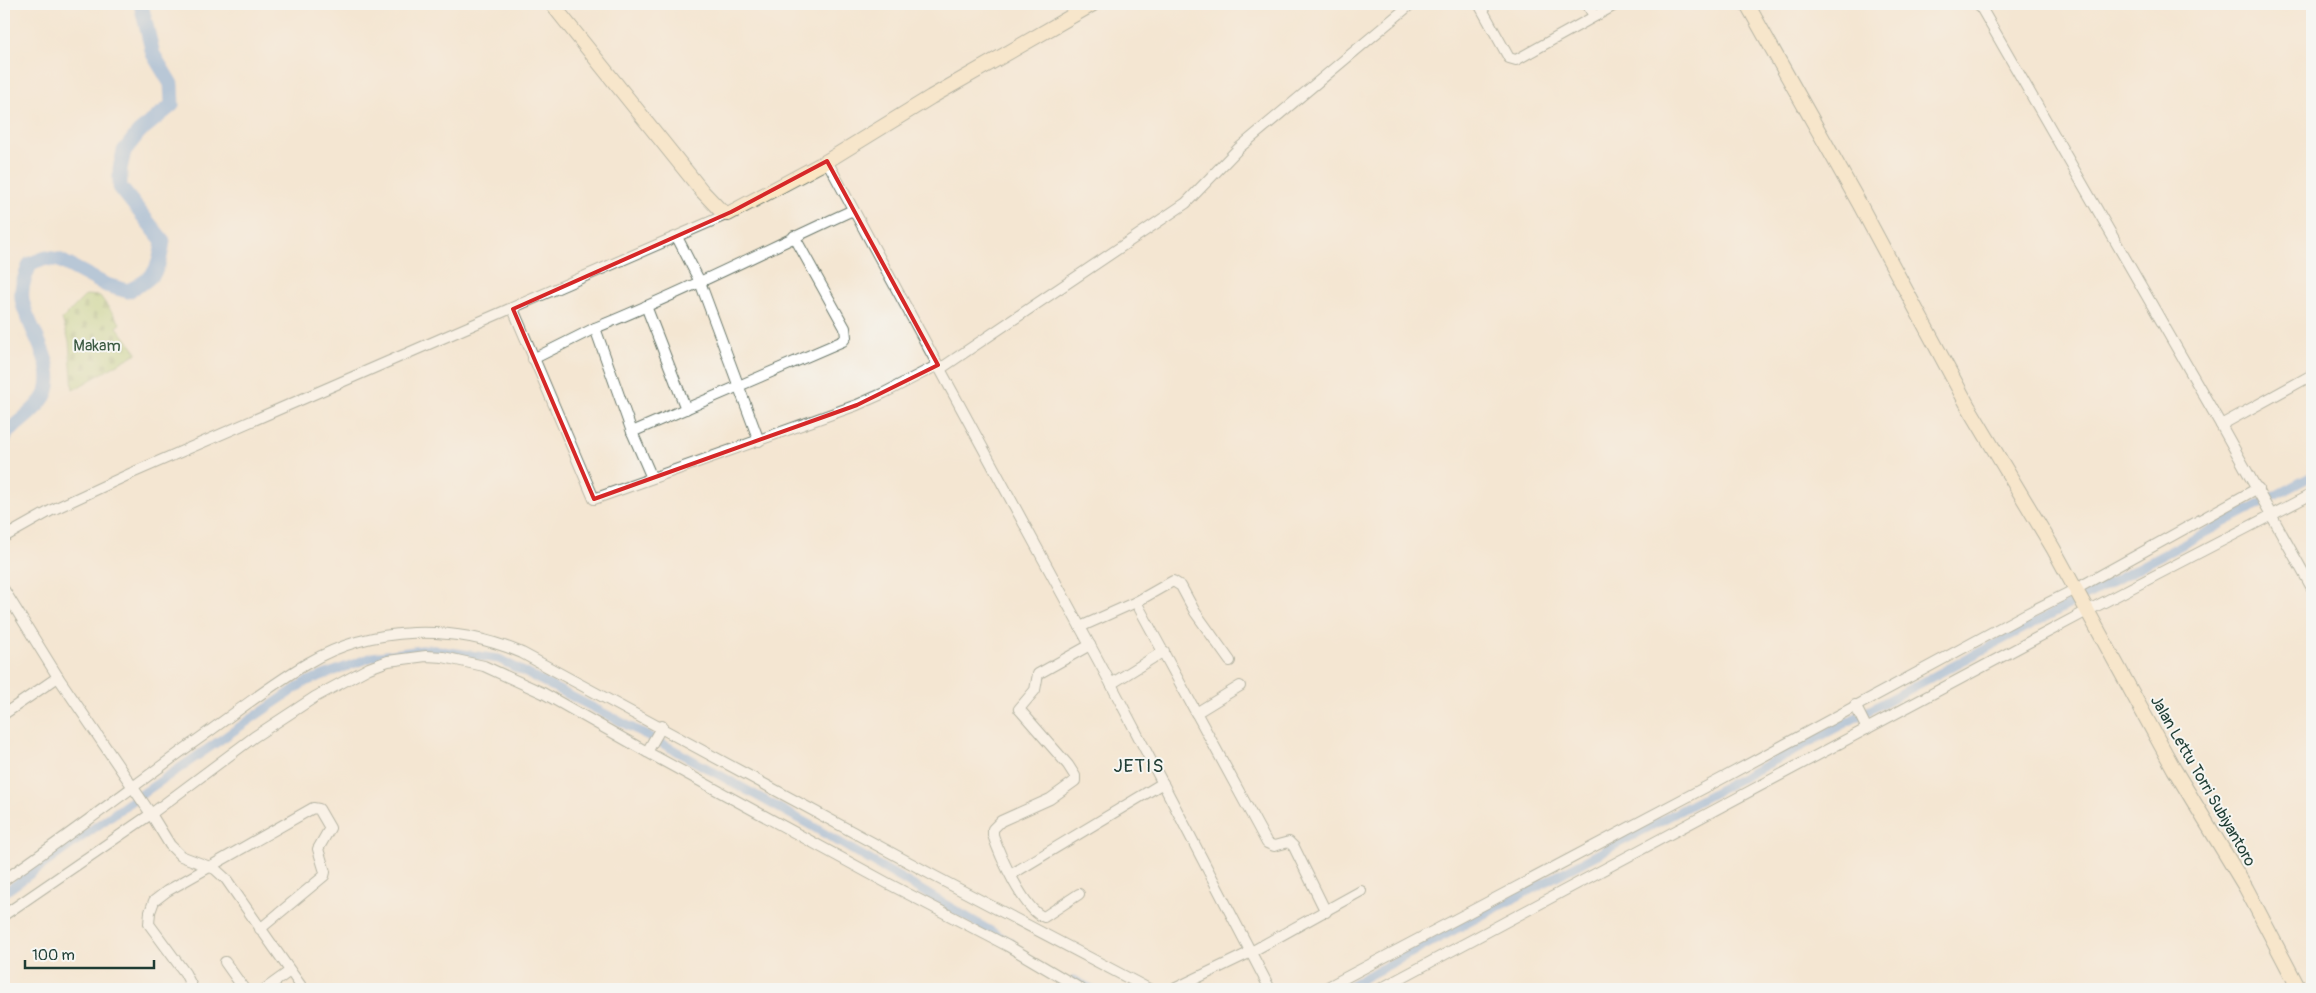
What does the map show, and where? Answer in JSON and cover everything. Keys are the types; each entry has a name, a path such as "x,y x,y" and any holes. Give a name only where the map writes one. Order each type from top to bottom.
{"main road":[{"path":"552,4 702,190 720,210 728,214 827,161 931,97 1093,4"},
{"name":"Jalan Lettu Torri Subiyantoro","path":"1747,4 1859,203 1968,406 2077,590 2086,610 2191,800 2246,888 2299,989"}],"street":[{"path":"513,309 594,499 759,441 884,393 939,367 1186,203 1239,148 1411,4"},
{"path":"1479,4 1509,58 1516,60 1617,4"},
{"path":"1587,4 1594,16"},
{"path":"1979,4 2259,490 2312,588"},
{"path":"827,161 939,367 986,458 1111,684 1270,989"},
{"path":"533,359 595,328 700,282 794,236 853,210"},
{"path":"4,537 46,513 132,473 728,214"},
{"path":"632,432 839,343 846,337 845,328 794,236"},
{"path":"676,237 700,282 759,441"},
{"path":"646,306 686,409"},
{"path":"595,328 632,432 652,478"},
{"path":"2221,425 2312,375"},
{"path":"1324,989 2077,590 2259,490"},
{"path":"1380,989 2086,610 2271,513 2312,494"},
{"path":"1080,627 1136,602 1172,581 1178,584 1230,661"},
{"path":"4,590 7,603 176,852 191,862 221,873 303,989"},
{"path":"1136,602 1164,650 1267,844 1274,846 1289,842 1294,847 1326,912"},
{"path":"4,880 134,789 309,662 358,642 400,632 461,636 510,648 1149,989"},
{"path":"1044,916 1034,912 1026,904 993,834 996,825 1050,799 1076,780 1068,765 1019,710 1019,707 1035,690 1038,674 1090,645"},
{"path":"1111,684 1164,650"},
{"path":"4,915 254,737 315,697 368,668 388,661 414,657 443,657 484,666 543,693 889,884 1008,946 1081,989"},
{"path":"4,714 58,677"},
{"path":"1196,713 1240,686"},
{"path":"1856,707 1867,728"},
{"path":"648,750 660,728"},
{"path":"1012,874 1163,783"},
{"path":"193,989 185,973 151,928 150,912 159,896 313,808 322,811 330,830 318,849 325,872 324,876 260,929"},
{"path":"1174,989 1251,952 1361,891"},
{"path":"1040,932 1044,916 1079,894"},
{"path":"225,962 244,989"},
{"path":"265,989 290,971"}],"highlighted area":[{"path":"827,161 938,365 857,405 594,499 513,309 731,212"}],"green space":[{"name":"Makam","path":"86,295 100,296 120,323 117,327 137,353 73,390 69,341 62,319"}],"waterway":[{"path":"4,439 7,432 25,418 41,401 47,390 49,378 43,353 22,299 23,284 30,264 46,258 59,260 106,285 128,291 150,277 160,260 163,241 120,187 120,169 124,151 139,132 172,105 171,84 153,54 141,4"},
{"path":"1343,989 2312,476"},
{"path":"4,893 133,800 305,682 372,657 428,649 499,659 654,739 810,825 1011,943"},
{"path":"1074,980 1092,989"}],"district":[{"name":"JETIS","path":"1139,766"}]}
